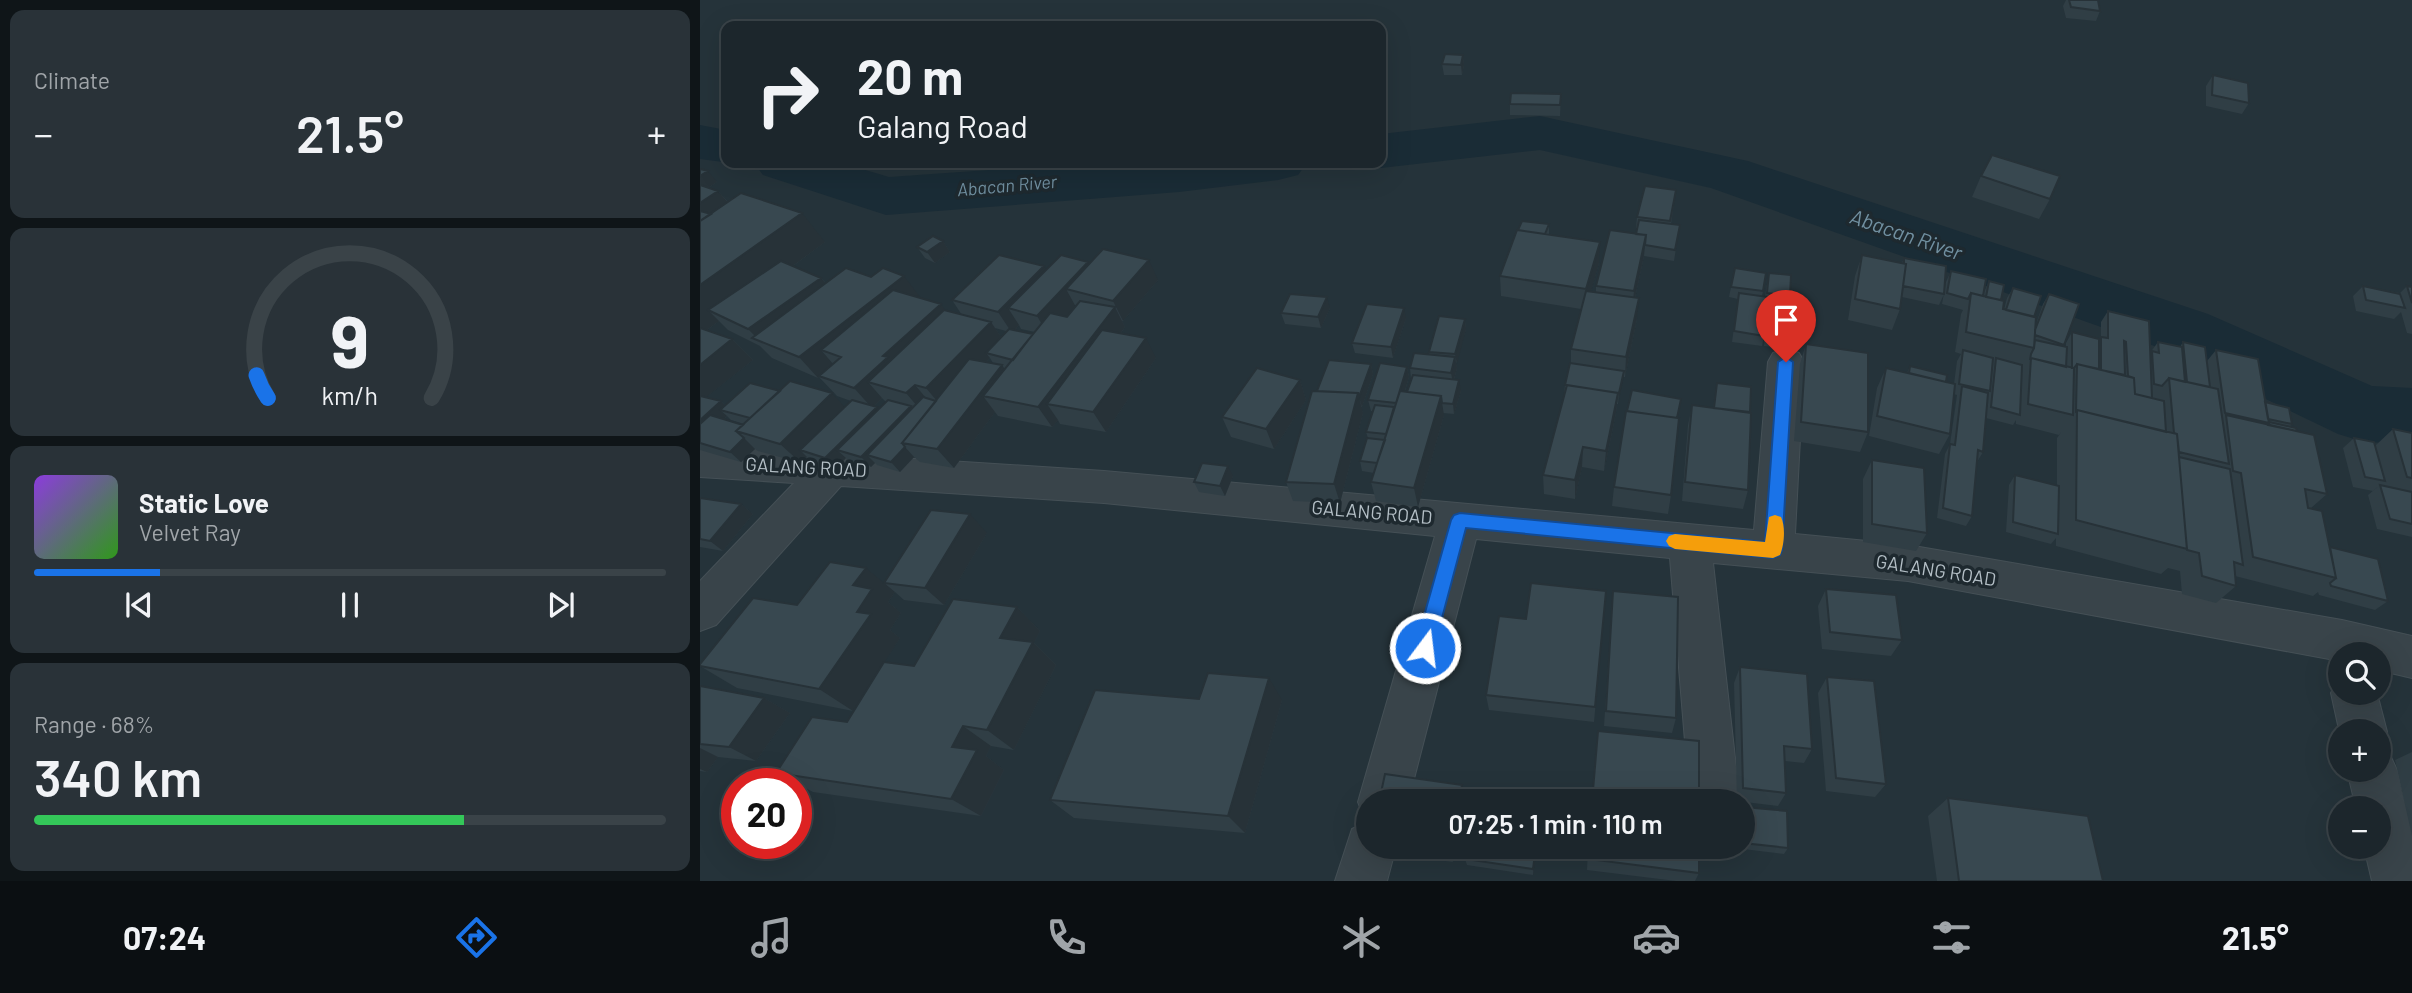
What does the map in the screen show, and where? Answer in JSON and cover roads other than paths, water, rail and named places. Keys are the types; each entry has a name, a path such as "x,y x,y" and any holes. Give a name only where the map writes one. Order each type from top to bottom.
{"street":[{"path":"1773,550 1786,362"},
{"name":"GALANG ROAD","path":"700,461 1104,487 1908,563 2328,645"},
{"path":"700,611 832,468"},
{"path":"1387,789 1460,520"},
{"path":"1690,543 1714,789"},
{"name":"GALANG ROAD","path":"2391,654 2412,657"},
{"path":"2375,782 2398,881"},
{"path":"1361,881 1367,859"}],"waterway":[{"name":"Abacan River","path":"1386,150 1540,133 1727,174 2184,331 2364,414 2412,416"},
{"name":"Abacan River","path":"700,142 721,146"},
{"name":"Abacan River","path":"799,168 886,196 1233,168"}]}
